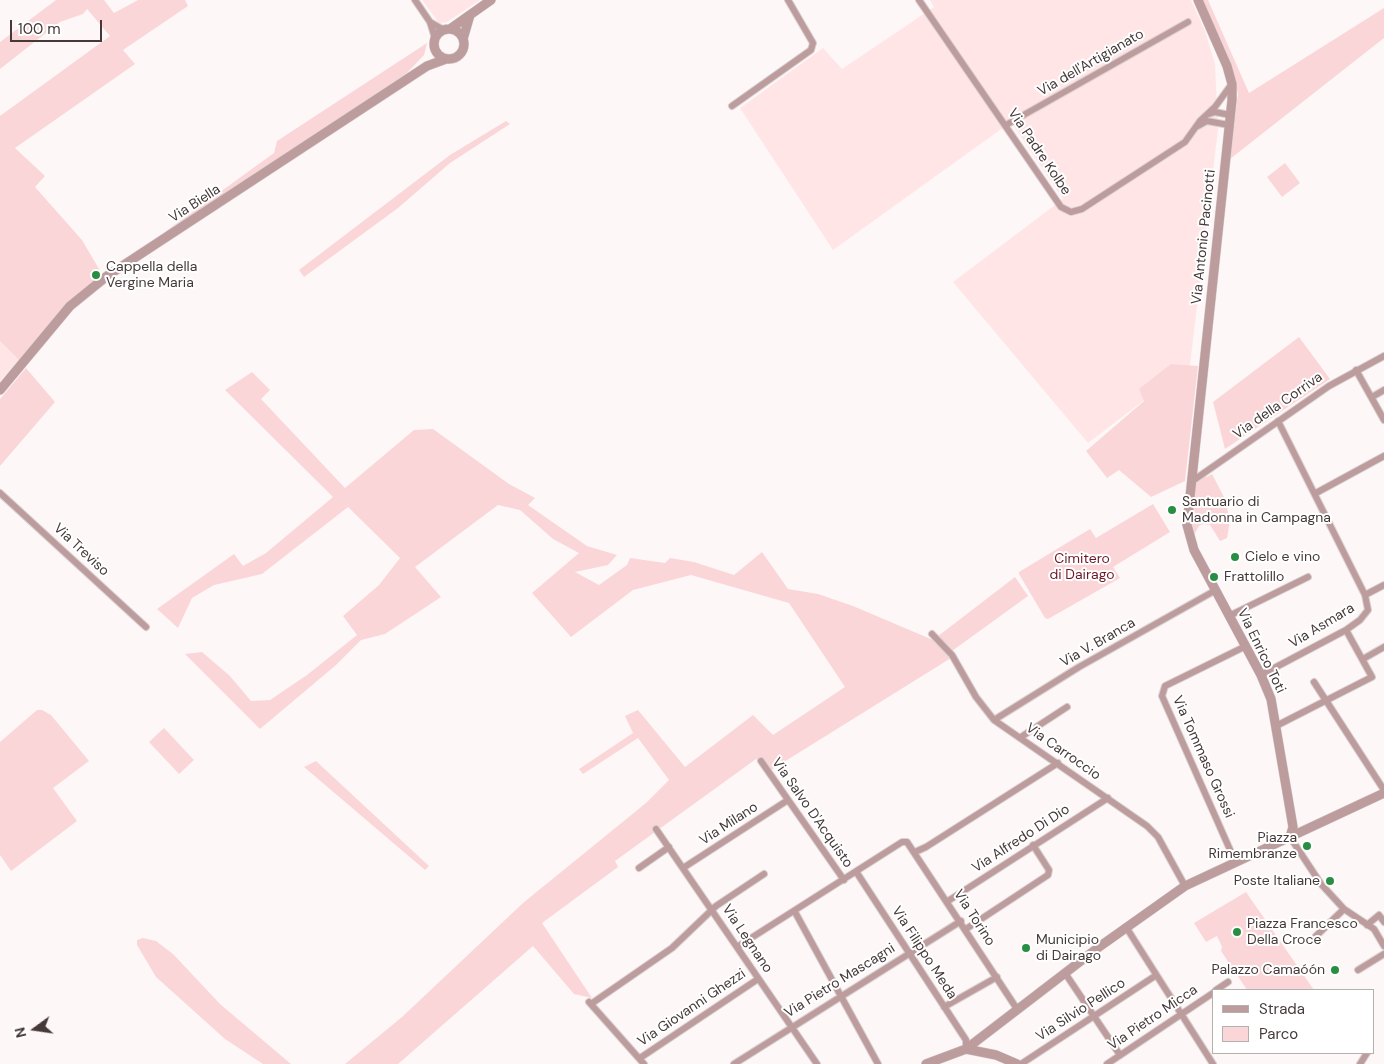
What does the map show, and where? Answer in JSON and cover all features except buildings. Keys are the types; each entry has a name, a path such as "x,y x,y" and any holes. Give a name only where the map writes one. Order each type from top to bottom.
{"street":[{"path":"415,0 430,22 435,38 435,50 427,66"},
{"path":"435,38 491,0"},
{"path":"732,106 811,50 814,43 788,0"},
{"name":"Via Padre Kolbe","path":"919,0 1062,207 1071,212 1082,209 1185,142 1206,115 1215,108 1232,84"},
{"name":"Via Antonio Pacinotti","path":"1190,483 1230,120 1232,84 1227,66 1198,0"},
{"path":"435,50 446,59 454,59 461,53 470,15"},
{"path":"430,22 458,32 464,40"},
{"name":"Via dell'Artigianato","path":"1006,125 1188,22"},
{"name":"Via Biella","path":"0,390 70,306 107,276 427,66 446,59"},
{"path":"1206,115 1215,112 1230,120"},
{"path":"1197,126 1207,121 1230,120"},
{"name":"Via della Corriva","path":"1190,483 1278,421 1356,370 1384,356"},
{"path":"1356,370 1384,420"},
{"path":"1372,397 1384,390"},
{"name":"Via Asmara","path":"1261,675 1346,630 1365,615 1368,610 1365,595 1316,493 1278,421"},
{"path":"1316,493 1384,456"},
{"name":"Via Enrico Toti","path":"1190,483 1187,524 1189,537 1261,675 1271,699 1293,827 1290,838"},
{"name":"Via Treviso","path":"0,493 146,626"},
{"path":"1230,616 1308,577"},
{"path":"1365,595 1384,585"},
{"name":"Via V. Branca","path":"994,720 1079,667 1216,590"},
{"path":"1276,726 1372,677 1346,630"},
{"name":"Via Carroccio","path":"932,634 952,655 976,697 994,720 1148,826 1158,837 1185,886"},
{"name":"Via Tommaso Grossi","path":"1235,861 1164,702 1162,690 1165,686 1246,646"},
{"path":"1363,659 1384,647"},
{"path":"926,1064 944,1061 966,1049 1126,927 1185,886 1235,861 1290,838 1384,791 1314,682"},
{"path":"1021,737 1067,707"},
{"name":"Via Salvo D'Acquisto","path":"760,761 844,880"},
{"path":"915,852 926,847 1058,763"},
{"name":"Via Alfredo Di Dio","path":"948,900 1108,798"},
{"name":"Via Milano","path":"683,868 788,800"},
{"name":"Via Legnano","path":"656,829 817,1064"},
{"path":"1290,838 1321,884 1344,909 1374,930 1384,946"},
{"name":"Via Torino","path":"857,873 902,842 908,842 1018,1008"},
{"path":"966,929 1048,875 1049,870 1033,845"},
{"path":"639,868 669,848"},
{"path":"737,948 857,873"},
{"name":"Via Filippo Meda","path":"857,873 966,1040 966,1049"},
{"path":"642,1061 627,1047 590,1003 672,948 712,910 764,874"},
{"path":"1316,936 1344,909"},
{"path":"795,912 878,1064"},
{"path":"1367,925 1379,914 1384,922"},
{"name":"Via Pietro Mascagni","path":"734,1064 961,921"},
{"path":"1126,927 1155,976 1182,1014 1212,1062 1204,1064"},
{"path":"1358,970 1384,954"},
{"path":"1065,973 1120,1055"},
{"name":"Via Silvio Pellico","path":"1019,1064 1155,976"},
{"name":"Via Giovanni Ghezzi","path":"642,1061 758,978"},
{"path":"944,1008 997,978"},
{"name":"Via Pietro Micca","path":"1218,989 1228,982"},
{"name":"Via Pietro Micca","path":"1107,1064 1212,993"},
{"path":"966,1049 996,1055 1019,1064"}],"shaded area":[{"path":"422,0 480,0 447,22 439,23"},
{"path":"930,0 1191,0 1205,31 1215,64 1218,129 1190,365 1088,443 953,282 1063,199 1011,122 833,250 740,108 823,48 842,69 934,7"},
{"path":"0,341 19,360 0,381"}],"green space":[{"path":"56,0 104,0 114,13 138,0 185,0 188,6 123,50 135,64 15,148 45,176 35,187 82,240 102,274 67,304 19,360 0,341 0,116 110,36 87,9 83,14 60,22 0,69 0,42"},
{"path":"1201,0 1208,0 1249,93 1384,8 1384,38 1230,159 1238,94 1228,56"},
{"path":"427,43 424,55 406,74 162,234 274,153 277,141"},
{"path":"506,121 510,124 450,163 398,208 304,277 299,270 450,155"},
{"path":"1285,163 1300,183 1282,197 1267,177"},
{"path":"1299,337 1330,379 1225,449 1213,402"},
{"path":"1171,364 1198,366 1185,481 1151,497 1119,470 1107,478 1086,451 1144,401 1139,389"},
{"path":"26,368 55,402 0,466 0,399"},
{"path":"252,372 270,390 261,399 345,488 414,430 433,429 509,484 535,498 528,505 587,546 617,555 608,565 575,572 599,585 627,565 630,558 665,563 670,558 694,562 734,575 762,552 788,589 818,594 853,606 933,640 1015,577 1028,596 952,651 951,658 771,770 756,759 615,861 618,867 542,923 592,998 574,994 533,946 398,1064 345,1064 402,1017 523,903 646,803 669,780 638,738 583,774 579,769 633,733 625,716 638,710 685,767 753,715 773,735 845,687 789,603 691,575 633,590 571,637 532,593 579,553 553,539 520,510 498,505 415,567 441,597 385,634 361,640 336,665 260,729 185,654 202,652 230,676 251,701 270,700 307,675 357,635 343,616 379,585 400,558 348,507 262,574 214,585 192,598 178,628 157,609 234,554 243,566 266,553 333,497 225,390"},
{"path":"1212,474 1225,499 1230,521 1227,538 1220,541 1210,525 1203,524 1199,526 1194,535 1190,522 1194,484 1205,475 1207,477"},
{"name":"Cimitero di Dairago","path":"1153,504 1170,532 1113,567 1120,578 1048,619 1045,618 1019,572 1090,529 1096,538"},
{"path":"37,710 42,710 51,715 89,761 53,788 77,821 11,871 0,855 0,742"},
{"path":"164,728 194,760 179,774 149,742"},
{"path":"316,761 429,866 425,870 304,767"},
{"name":"Piazza Francesco Della Croce","path":"1246,892 1313,989 1246,989 1221,951 1222,947 1217,936 1206,942 1194,923"},
{"path":"143,938 156,941 173,954 220,1004 291,1064 263,1064 225,1039 156,977 137,945 137,940"}],"place":[{"name":"Cappella della Vergine Maria","path":"96,275"},
{"name":"Santuario di Madonna in Campagna","path":"1172,510"},
{"name":"Cielo e vino","path":"1235,557"},
{"name":"Frattolillo","path":"1214,577"},
{"name":"Piazza Rimembranze","path":"1307,846"},
{"name":"Poste Italiane","path":"1330,881"},
{"name":"Piazza Francesco Della Croce","path":"1237,932"},
{"name":"Municipio di Dairago","path":"1026,948"},
{"name":"Palazzo Camaóón","path":"1335,970"}]}
